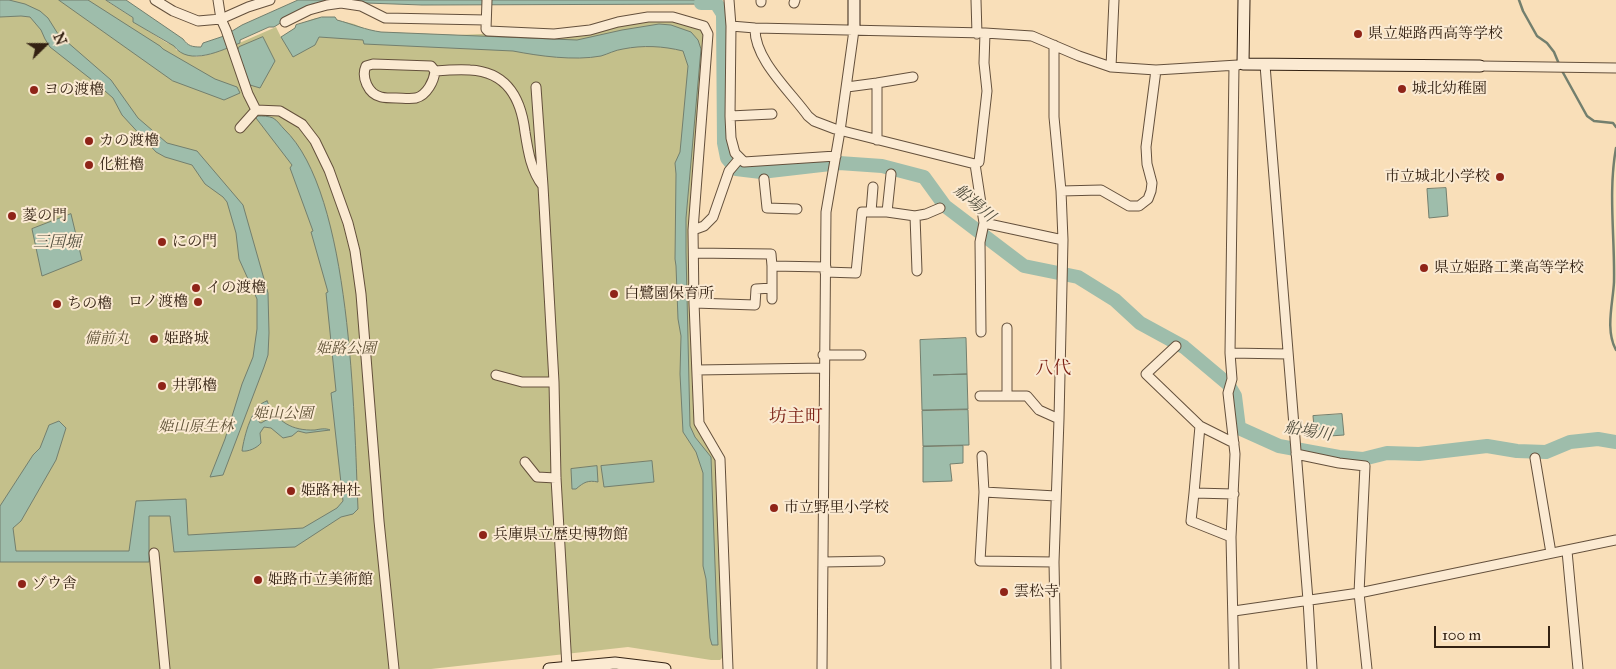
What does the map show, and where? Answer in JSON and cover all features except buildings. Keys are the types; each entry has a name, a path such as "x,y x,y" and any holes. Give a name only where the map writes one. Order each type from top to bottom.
{"street":[{"path":"155,0 195,21 221,19 270,0"},
{"path":"218,0 221,19 248,94 256,110"},
{"path":"729,0 731,26 730,116 735,153 744,162 836,156"},
{"path":"822,669 826,212 847,87 854,30 854,0"},
{"path":"975,164 979,162 987,91 976,0"},
{"path":"1111,67 1114,0"},
{"path":"1234,669 1232,537 1235,454 1228,393 1232,379 1230,353 1238,65 1244,0"},
{"path":"285,22 309,10 341,3 361,6 385,18 486,20"},
{"path":"486,3 486,29 488,31 554,34 590,30 618,22 648,17 673,17 704,26 708,34 693,230 694,303 699,423 720,459 728,669"},
{"path":"731,26 1032,36 1111,67 1156,70 1265,64 1616,68"},
{"path":"755,28 757,46 764,61 814,121 840,131 975,164"},
{"path":"1054,45 1054,116 1061,191 1063,240 1060,419 1054,562 1056,669"},
{"path":"369,64 431,66 435,71 428,89 420,96 413,98 380,97 372,93 364,77 364,69 369,64"},
{"path":"1265,64 1312,669"},
{"path":"435,71 470,70 492,74 505,82 515,96 521,110 532,166 536,178 543,186"},
{"path":"1061,191 1101,190 1129,206 1139,206 1148,199 1152,183 1147,164 1146,147 1156,70"},
{"path":"847,87 877,84 913,77"},
{"path":"877,84 877,140"},
{"path":"536,87 554,382 556,478 567,667"},
{"path":"240,128 256,110"},
{"path":"256,110 280,111 302,124 315,141 329,170 348,223 355,251 361,294 379,521 394,669"},
{"path":"730,116 772,114"},
{"path":"693,230 704,226 713,217 729,171 740,158"},
{"path":"975,164 984,223 980,242 982,332"},
{"path":"887,212 891,174"},
{"path":"764,179 767,208 797,209"},
{"path":"871,212 873,187"},
{"path":"772,266 856,272 862,212 887,212 915,216 940,208"},
{"path":"915,216 917,271"},
{"path":"984,223 1063,240"},
{"path":"694,253 771,254 772,300"},
{"path":"694,303 755,304 756,289 772,288"},
{"path":"1007,328 1007,396"},
{"path":"1176,346 1146,374 1200,426 1234,443"},
{"path":"1230,353 1288,354"},
{"path":"824,355 861,355"},
{"path":"697,370 824,368"},
{"path":"496,375 522,382 554,382"},
{"path":"980,396 1027,396 1039,410 1060,419"},
{"path":"1200,426 1191,521 1232,537"},
{"path":"1296,454 1339,463 1366,466 1359,593 1366,669"},
{"path":"982,456 984,492 980,561 1054,562"},
{"path":"1535,458 1551,553"},
{"path":"525,462 537,477 556,478"},
{"path":"984,492 1056,496"},
{"path":"1194,493 1234,494"},
{"path":"1234,611 1359,593 1616,540"},
{"path":"1567,551 1578,669"},
{"path":"154,552 165,669"},
{"path":"823,562 880,560"},
{"path":"549,669 615,663 665,669"}],"green space":[{"name":"姫路公園","path":"0,0 105,0 133,18 134,22 167,43 174,45 176,50 196,57 228,48 276,27 281,37 295,28 296,25 316,18 335,17 337,20 354,24 370,31 458,35 600,29 654,19 680,21 702,28 707,37 692,220 697,427 717,457 724,656 720,660 711,660 628,647 431,669 0,669"}],"water":[{"path":"0,0 25,4 40,11 48,18 58,34 111,80 138,118 167,143 197,151 243,205 268,293 268,355 223,475 210,477 253,357 257,329 257,299 239,259 236,233 227,202 205,184 192,165 165,157 156,152 122,115 113,98 103,87 50,47 41,30 30,17 0,17"},
{"path":"59,0 88,0 163,49 215,79 237,87 240,93 224,100 173,81"},
{"path":"106,0 126,0 189,45 201,47 203,43 224,36 242,25 298,0 715,0 724,4 422,5 348,1 290,17 274,27 269,27 240,40 240,43 215,53 197,56 180,52 174,46 133,22 133,18"},
{"path":"322,17 335,17 337,20 381,32 577,40 659,24 671,25 691,32 698,40 701,49 686,218 690,426 695,437 711,457 718,645 712,645 710,638 706,579 703,566 703,473 696,452 683,432 680,374 681,336 678,319 675,259 675,163 680,152 688,66 683,51 660,47 638,47 601,56 568,58 513,51 364,44 363,40 319,37 315,45 293,57 281,37 295,28 296,25"},
{"path":"263,37 275,61 260,88 250,85 237,51 239,47"},
{"path":"258,116 273,118 284,129 307,160 324,202 336,253 345,309 351,365 358,509 353,514 341,517 295,547 174,552 170,516 149,516 149,562 0,562 0,506 33,455 40,448 49,425 59,421 66,428 56,460 21,521 13,528 16,551 129,551 136,501 186,499 188,535 303,528 337,508 343,501 331,393 336,391 326,293 328,292 311,232 313,231 290,168 292,165 256,118"},
{"path":"1446,188 1448,216 1429,218 1427,189"},
{"name":"三国堀","path":"71,214 82,260 42,276 32,229"},
{"path":"966,338 968,409 922,410 920,340"},
{"path":"267,401 275,415 292,427 307,430 330,430 306,433 298,431 292,436 283,438 271,428 264,427 260,433 261,443 252,449 242,451 253,414 262,403","holes":["263,410 268,413 270,418 261,423 259,422 258,414 260,411"]},
{"path":"968,410 969,445 923,446 922,411"},
{"path":"1342,414 1344,435 1315,437 1313,416"},
{"path":"963,446 963,463 950,464 952,481 923,482 923,447"},
{"path":"652,461 654,482 604,487 601,466"},
{"path":"597,466 598,482 586,482 576,489 572,489 571,469"}],"waterway":[{"path":"1519,0 1537,36 1547,43 1554,52 1559,64"},
{"name":"船場川","path":"701,3 716,3 723,14 724,143 727,158 736,169 761,172 839,163 882,166 924,177 945,206 1024,266 1078,277 1115,300 1140,323 1184,347 1228,384 1235,396 1239,428 1279,446 1339,457 1363,459 1387,453 1419,454 1487,446 1517,451 1546,452 1570,442 1598,439 1616,442"},
{"path":"1561,69 1587,116 1594,121 1613,123 1616,127"},
{"path":"1616,148 1612,181 1614,282 1610,316 1611,334 1616,350"}],"place":[{"name":"県立姫路西高等学校","path":"1358,34"},
{"name":"城北幼稚園","path":"1402,89"},
{"name":"ヨの渡櫓","path":"34,90"},
{"name":"カの渡櫓","path":"89,141"},
{"name":"化粧櫓","path":"89,165"},
{"name":"市立城北小学校","path":"1500,177"},
{"name":"菱の門","path":"12,216"},
{"name":"にの門","path":"162,242"},
{"name":"県立姫路工業高等学校","path":"1424,268"},
{"name":"イの渡櫓","path":"196,288"},
{"name":"白鷺園保育所","path":"614,294"},
{"name":"ロノ渡櫓","path":"198,302"},
{"name":"ちの櫓","path":"57,304"},
{"name":"姫路城","path":"154,339"},
{"name":"井郭櫓","path":"162,386"},
{"name":"姫路神社","path":"291,491"},
{"name":"市立野里小学校","path":"774,508"},
{"name":"兵庫県立歴史博物館","path":"483,535"},
{"name":"姫路市立美術館","path":"258,580"},
{"name":"ゾウ舎","path":"22,584"},
{"name":"雲松寺","path":"1004,592"}],"district":[{"name":"八代","path":"1053,370"},
{"name":"坊主町","path":"796,418"}],"park label":[{"name":"備前丸","path":"107,339"},
{"name":"姫山公園","path":"283,414"},
{"name":"姫山原生林","path":"196,427"}]}
